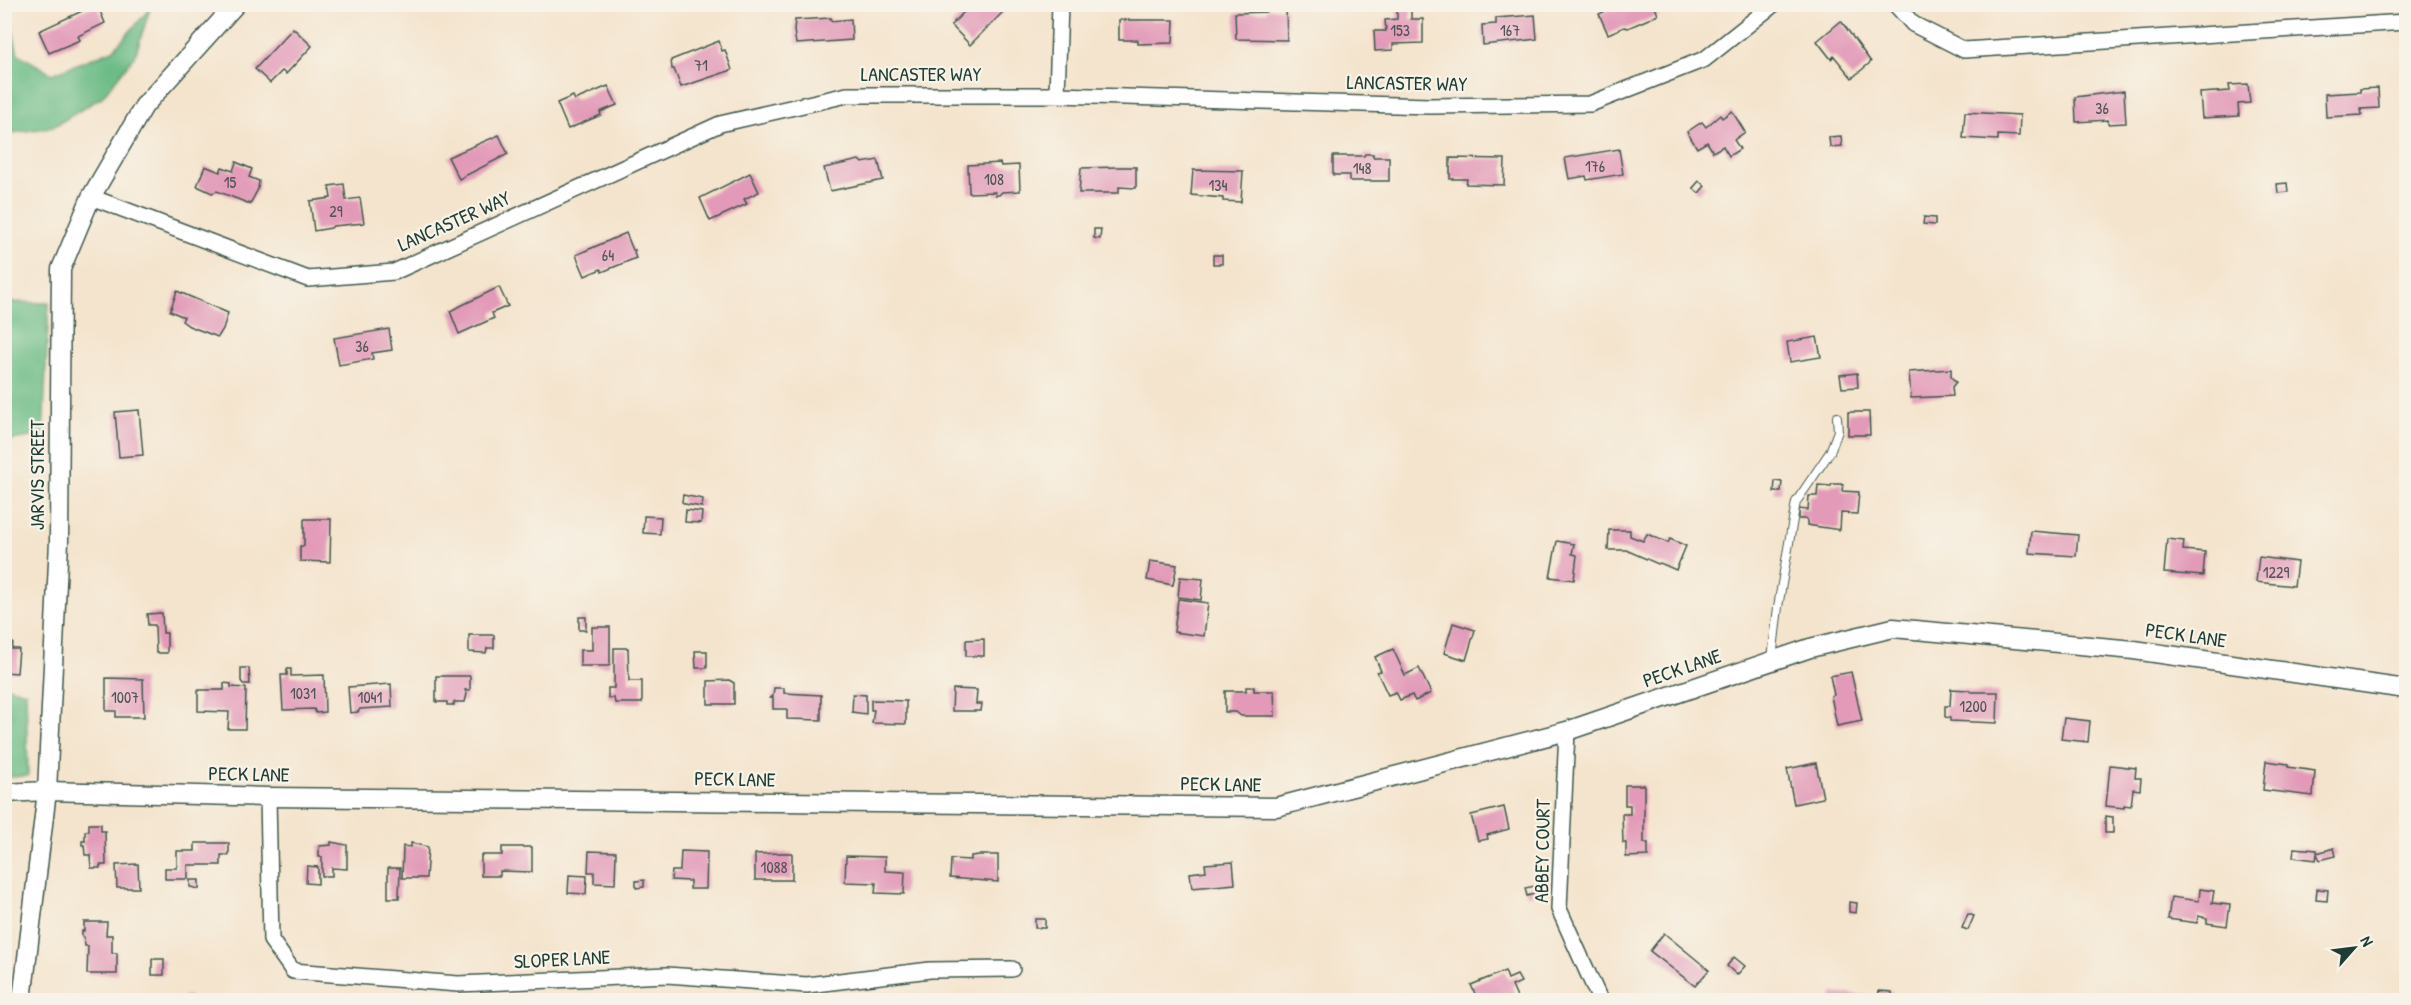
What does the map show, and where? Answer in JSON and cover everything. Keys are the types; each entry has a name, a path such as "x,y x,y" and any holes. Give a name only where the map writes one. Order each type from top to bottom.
{"street":[{"name":"JARVIS STREET","path":"22,1000 47,791 58,541 61,269 91,197 144,106 236,4"},
{"path":"1057,95 1060,4"},
{"name":"LANCASTER WAY","path":"91,197 308,279 394,272 720,124 847,95 1057,95 1429,106 1590,104 1705,59 1774,4"},
{"path":"1895,4 1913,24 1964,50 2406,22"},
{"name":"PECK LANE","path":"4,794 47,791 268,797 1276,807 1567,731 1810,648 1893,628 2134,650 2406,689"},
{"name":"ABBEY COURT","path":"1567,731 1559,909 1600,1000"},
{"name":"SLOPER LANE","path":"268,797 272,940 293,971 458,984 667,975 807,985 930,970 1012,969"}],"lane":[{"path":"1772,661 1774,629 1796,502 1830,452 1838,431 1837,417"}],"green space":[{"path":"4,5 7,5 18,54 52,74 113,50 150,9 135,56 102,97 53,127 5,134"},
{"path":"4,302 49,303 43,435 5,441"},
{"path":"5,686 26,692 28,776 5,777"}],"building":[{"path":"97,4 105,23 78,36 80,40 49,53 39,31"},
{"path":"972,4 1009,6 970,45 951,25"},
{"path":"1411,4 1411,19 1423,19 1423,43 1393,44 1393,50 1375,51 1374,31 1386,31 1385,20 1397,19 1397,10 1394,10 1393,5"},
{"path":"1621,4 1654,4 1658,15 1608,34 1599,14"},
{"path":"1286,8 1287,40 1236,39 1235,13 1266,12 1267,9"},
{"path":"1535,15 1537,39 1483,45 1482,25 1496,24 1496,18"},
{"path":"831,18 831,21 851,19 852,40 796,44 795,20"},
{"path":"1119,20 1174,20 1173,43 1138,44 1138,40 1119,40"},
{"path":"1841,21 1871,62 1852,78 1834,56 1831,59 1817,41"},
{"path":"293,28 312,46 286,74 282,71 270,83 255,69"},
{"path":"719,41 732,70 681,87 672,69 671,60"},
{"path":"2248,84 2250,103 2238,104 2239,116 2202,118 2200,93 2230,91 2229,85"},
{"path":"608,86 617,105 600,112 601,115 568,129 557,103 573,96 575,100"},
{"path":"2378,88 2379,108 2361,109 2362,115 2326,117 2325,94 2360,92 2360,89"},
{"path":"2124,91 2126,123 2108,124 2108,120 2076,122 2075,97"},
{"path":"1732,111 1745,132 1734,140 1740,149 1729,156 1723,146 1713,152 1707,142 1697,148 1687,132 1702,122 1706,127 1720,115 1722,118"},
{"path":"1965,112 2020,115 2019,136 1998,135 1998,140 1963,138"},
{"path":"499,135 508,154 459,179 448,157"},
{"path":"1841,136 1842,146 1830,147 1829,137"},
{"path":"1619,149 1623,174 1587,180 1586,176 1569,179 1565,158"},
{"path":"1373,154 1373,157 1389,157 1389,181 1349,181 1349,175 1333,175 1333,156 1364,156"},
{"path":"1450,158 1505,159 1504,185 1466,184 1467,179 1450,179"},
{"path":"859,160 862,163 878,160 883,180 830,191 824,168"},
{"path":"236,162 252,169 249,177 259,181 258,189 250,204 217,191 212,193 197,186 205,166 220,172 222,167 233,171"},
{"path":"1000,163 1001,166 1019,165 1020,191 1002,192 999,195 995,195 995,192 969,193 968,165"},
{"path":"1136,167 1136,188 1119,187 1119,193 1079,193 1081,168"},
{"path":"1193,170 1243,171 1241,202 1191,195"},
{"path":"750,173 759,192 744,199 747,204 710,221 700,198"},
{"path":"1699,181 1705,186 1699,193 1693,188"},
{"path":"2287,183 2288,192 2278,193 2277,184"},
{"path":"344,184 346,200 360,198 364,223 333,226 314,231 310,201 331,198 329,186"},
{"path":"1924,217 1935,218 1935,225 1923,224"},
{"path":"1094,229 1101,229 1100,239 1094,238"},
{"path":"626,233 635,250 636,258 602,272 601,269 585,276 576,255"},
{"path":"1213,255 1222,255 1222,264 1213,264"},
{"path":"499,287 508,306 492,313 494,318 459,334 450,311"},
{"path":"177,291 228,313 218,337 189,326 182,321 184,317 170,311"},
{"path":"389,329 392,350 372,353 373,359 339,365 334,338"},
{"path":"1817,337 1821,357 1790,362 1787,342"},
{"path":"1951,369 1951,377 1956,382 1952,387 1953,396 1911,398 1909,372"},
{"path":"1857,373 1858,387 1842,388 1840,375"},
{"path":"139,410 143,455 119,457 115,412"},
{"path":"1848,412 1869,412 1870,435 1848,435"},
{"path":"1775,481 1782,482 1781,492 1774,492"},
{"path":"1832,484 1843,484 1842,491 1859,492 1857,514 1841,513 1840,530 1807,525 1807,519 1799,519 1799,509 1808,510 1809,496 1817,496 1818,485 1831,486"},
{"path":"683,495 703,499 702,507 685,504 682,502"},
{"path":"686,510 702,512 701,523 685,522"},
{"path":"644,516 661,517 660,534 643,533"},
{"path":"304,519 331,519 330,562 300,561 300,546 304,546"},
{"path":"1609,530 1630,530 1630,536 1643,541 1647,534 1668,543 1670,539 1686,546 1676,570 1626,550 1608,550"},
{"path":"2031,531 2078,535 2076,556 2029,553"},
{"path":"2167,539 2184,541 2183,550 2205,552 2203,576 2164,573"},
{"path":"1557,541 1574,544 1572,554 1577,555 1574,580 1550,577"},
{"path":"2259,557 2297,562 2294,586 2256,582"},
{"path":"1150,561 1177,565 1173,585 1147,580"},
{"path":"1180,577 1203,579 1201,600 1178,597"},
{"path":"1178,599 1208,603 1204,636 1174,632"},
{"path":"162,613 163,633 167,633 167,653 156,653 155,625 148,625 147,614"},
{"path":"579,617 586,617 586,630 579,630"},
{"path":"1453,623 1475,630 1466,660 1444,653"},
{"path":"592,627 610,627 610,665 608,666 580,666 580,650 592,650"},
{"path":"469,635 494,635 494,648 487,648 486,653 469,652"},
{"path":"984,639 984,656 966,656 966,640"},
{"path":"4,642 13,643 12,649 19,649 17,673 4,672"},
{"path":"614,648 628,648 629,681 642,681 642,703 615,703 614,698 608,698 608,688 614,688"},
{"path":"1393,649 1405,675 1419,668 1431,693 1415,701 1412,695 1400,700 1396,692 1388,695 1377,672 1381,671 1375,657"},
{"path":"695,651 707,651 707,668 696,668"},
{"path":"241,668 249,668 250,684 243,684 241,681"},
{"path":"287,669 291,669 291,676 324,675 325,712 316,713 314,709 283,710 281,675 287,675"},
{"path":"1851,672 1862,721 1837,726 1830,676"},
{"path":"436,676 470,676 470,690 465,690 467,694 465,702 454,702 454,705 447,705 447,702 436,702"},
{"path":"106,678 143,679 144,717 116,717 116,711 106,711"},
{"path":"729,680 734,683 734,704 708,704 708,681"},
{"path":"224,683 231,684 231,687 246,688 245,729 228,729 229,712 198,711 198,690 224,690"},
{"path":"391,684 392,707 360,709 358,712 350,713 348,687"},
{"path":"1246,687 1254,687 1254,691 1274,691 1275,716 1241,716 1236,712 1225,712 1225,691 1246,691"},
{"path":"774,688 784,688 784,693 821,695 821,720 787,719 787,709 773,709 773,698 770,698 773,696"},
{"path":"953,689 977,690 976,704 982,704 981,711 952,711"},
{"path":"1951,689 1998,692 1997,723 1950,721 1950,718 1945,717 1945,706 1950,706"},
{"path":"853,694 866,695 866,714 852,712"},
{"path":"871,700 906,701 906,724 872,723 874,710 871,710"},
{"path":"2064,718 2090,721 2088,742 2061,739"},
{"path":"2266,761 2315,771 2313,796 2263,790"},
{"path":"1816,763 1823,798 1794,804 1787,769"},
{"path":"2110,765 2136,768 2135,778 2141,778 2140,790 2133,789 2131,806 2124,805 2124,808 2106,806"},
{"path":"1625,785 1644,785 1644,843 1648,843 1648,856 1626,857 1622,814 1630,814 1630,805 1625,805"},
{"path":"1504,807 1509,829 1487,835 1488,839 1478,841 1471,815"},
{"path":"2105,816 2113,817 2113,833 2105,833"},
{"path":"89,824 101,824 101,831 105,831 106,865 100,865 100,868 91,868 90,855 85,855 84,845 82,845 82,841 85,841 85,831 89,831"},
{"path":"331,842 347,845 347,869 332,868 332,876 322,876 322,857 319,857 319,846 331,845"},
{"path":"195,843 229,843 229,855 221,855 221,865 188,865 188,879 165,879 165,868 177,868 177,851 195,851"},
{"path":"411,843 428,847 426,878 402,878 403,846 411,847"},
{"path":"502,847 532,847 532,872 500,871 500,876 481,876 481,855 502,855"},
{"path":"2294,848 2317,850 2317,853 2334,848 2336,856 2320,860 2317,854 2316,860 2293,857"},
{"path":"589,851 616,852 615,884 594,883 594,872 588,872"},
{"path":"681,851 707,852 706,889 690,889 690,881 671,880 672,871 680,871"},
{"path":"792,853 792,880 755,880 755,854"},
{"path":"998,855 998,882 950,878 951,859 971,860 971,856"},
{"path":"846,856 885,857 885,871 905,872 904,894 875,893 876,883 845,882"},
{"path":"1233,862 1235,884 1192,888 1190,873 1206,871 1205,864"},
{"path":"138,864 139,888 117,888 116,865"},
{"path":"307,866 318,867 318,884 306,883"},
{"path":"388,868 400,868 399,898 388,898"},
{"path":"569,875 587,876 586,894 568,893"},
{"path":"190,880 199,880 199,889 190,887"},
{"path":"644,880 644,887 636,888 636,881"},
{"path":"1535,886 1537,893 1527,896 1525,888"},
{"path":"2200,889 2214,891 2212,903 2230,905 2227,926 2207,923 2207,918 2198,916 2197,923 2168,919 2171,897 2199,901"},
{"path":"2317,889 2328,890 2327,901 2316,900"},
{"path":"1849,902 1857,903 1856,913 1849,912"},
{"path":"1968,914 1974,916 1968,930 1962,928"},
{"path":"1035,919 1045,919 1045,928 1035,928"},
{"path":"84,922 107,922 106,935 112,935 112,953 117,953 117,974 87,974 88,946 85,946 82,936"},
{"path":"1664,933 1709,970 1695,986 1650,951"},
{"path":"1734,957 1745,966 1737,975 1727,966"},
{"path":"152,959 164,959 164,975 152,975"},
{"path":"1505,971 1508,979 1517,975 1521,982 1512,986 1518,1000 1493,1000 1491,996 1478,1000 1471,985"},
{"path":"1879,991 1892,992 1892,1000 1832,1000 1833,993 1878,996"},
{"path":"186,995 194,1000 182,1000"}]}
